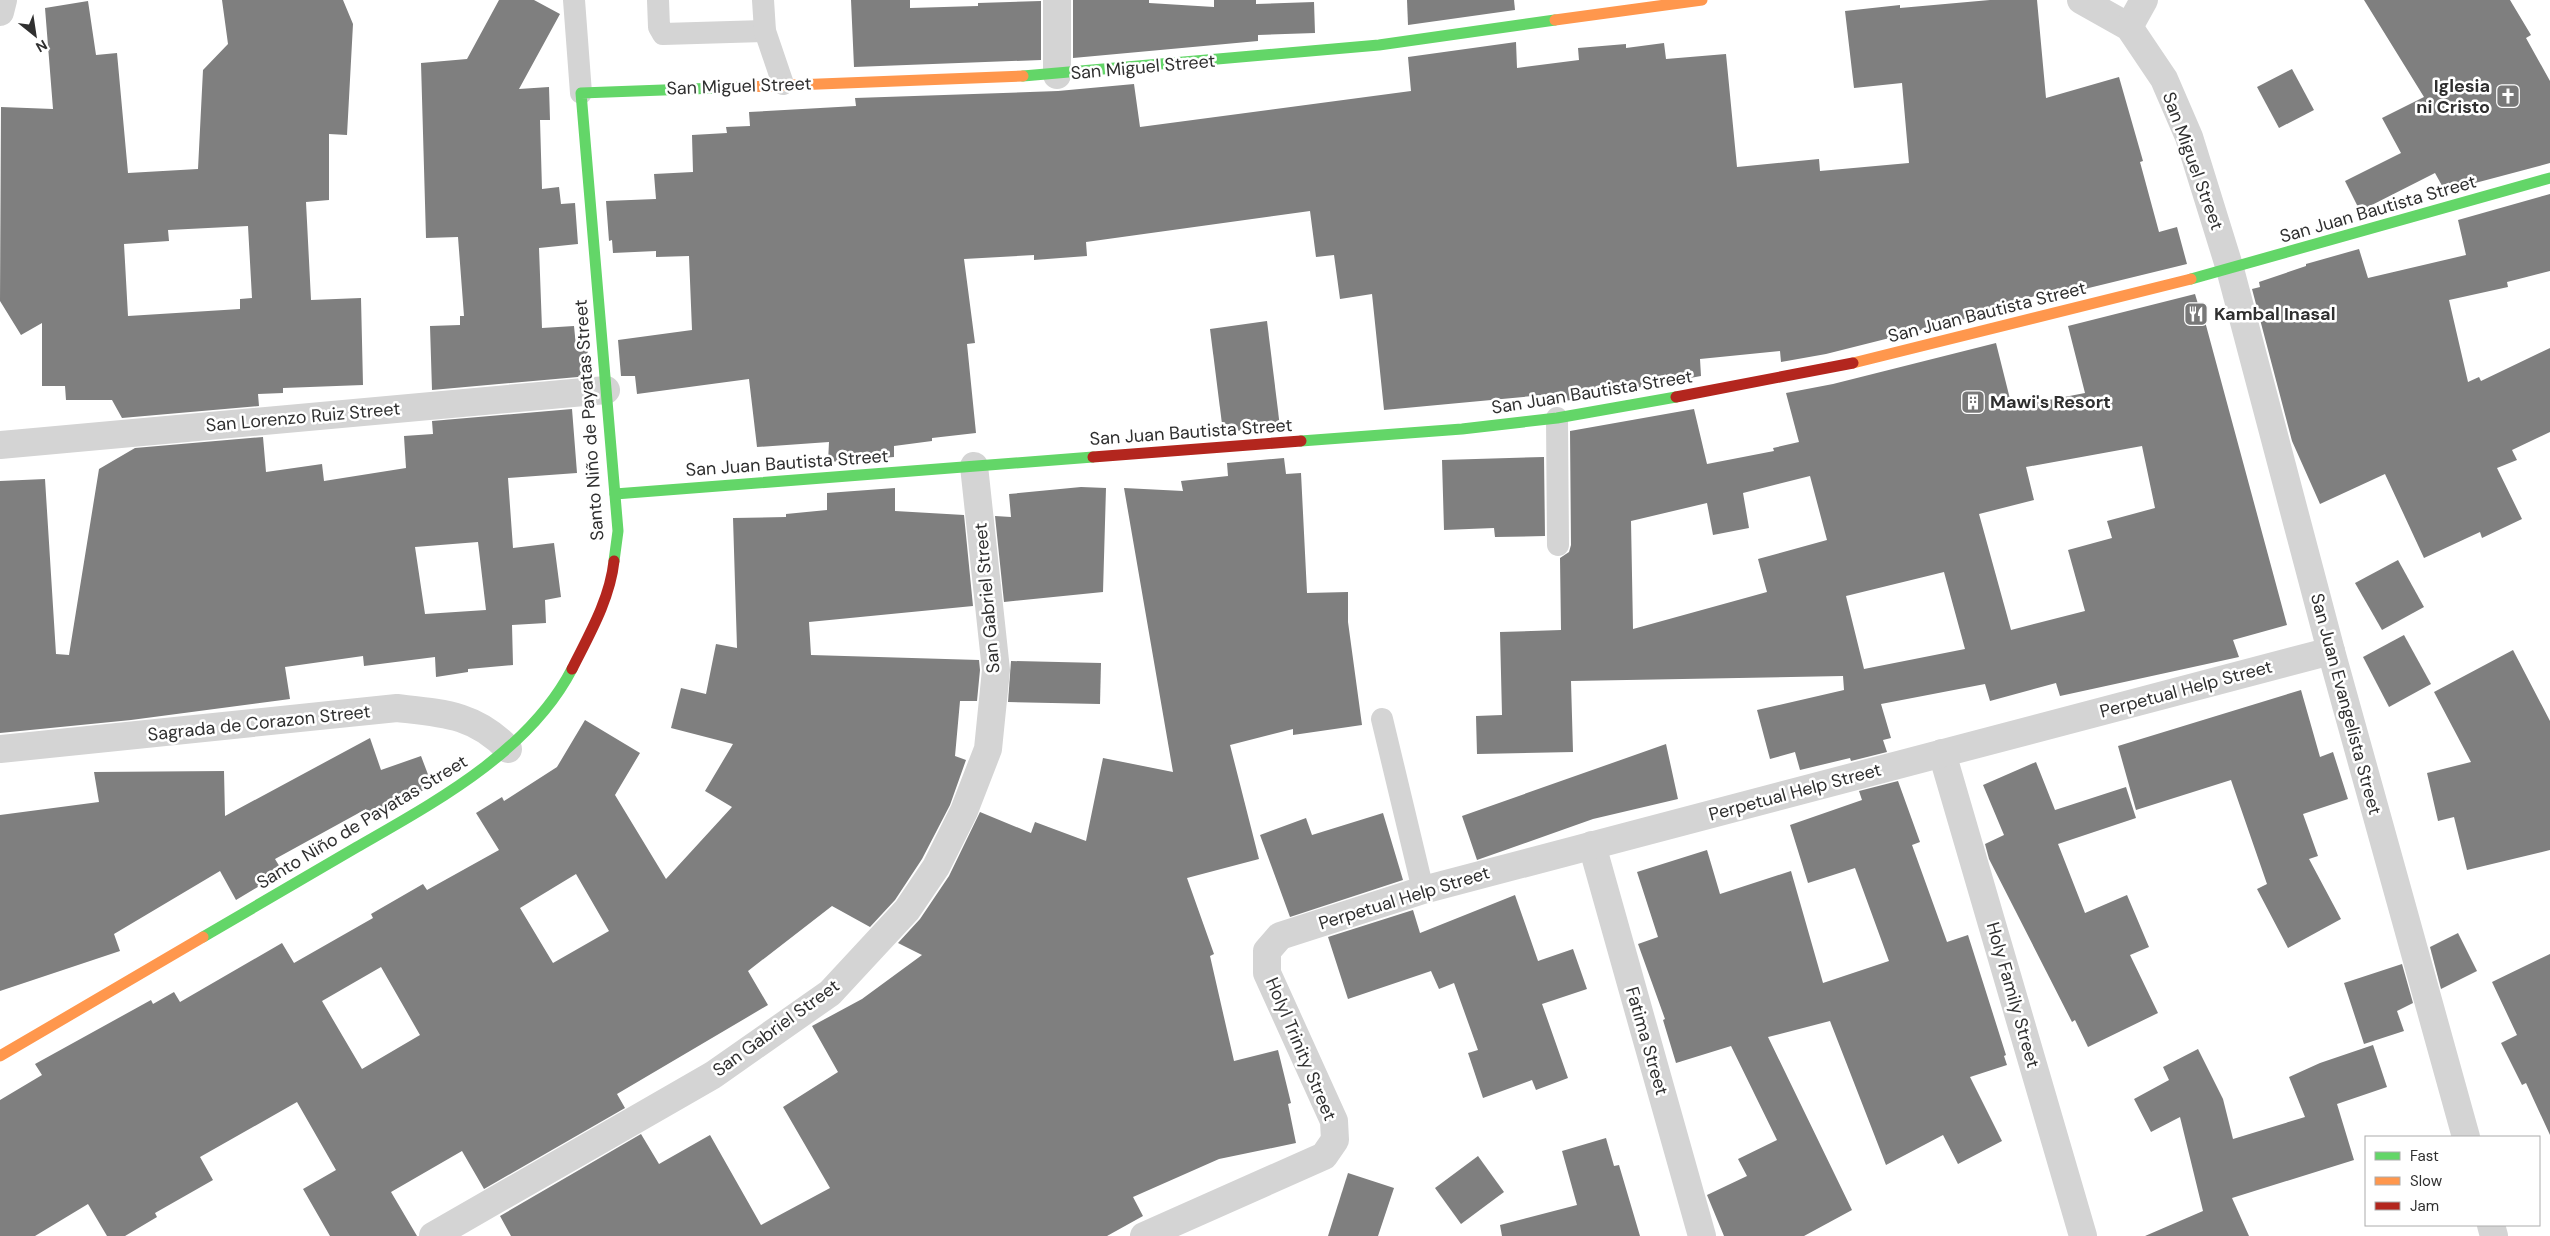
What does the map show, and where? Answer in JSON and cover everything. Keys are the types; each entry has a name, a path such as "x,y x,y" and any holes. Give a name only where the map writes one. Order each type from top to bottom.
{"street":[{"path":"0,12 3,0"},
{"path":"1057,0 1057,75"},
{"name":"San Miguel Street","path":"581,94 783,84 1057,75 1379,45 1620,6 1702,0"},
{"name":"San Miguel Street","path":"2081,0 2129,27 2164,79 2189,137 2230,269"},
{"path":"2129,27 2144,0"},
{"name":"Santo Niño de Payatas Street","path":"0,1056 439,800 508,748 540,715 570,673 595,624 613,574 618,531 581,94"},
{"name":"San Juan Bautista Street","path":"615,494 1462,430 1557,418 1830,370 2230,269 2550,178"},
{"name":"San Juan Evangelista Street","path":"2230,269 2331,651 2466,1136"},
{"name":"San Lorenzo Ruiz Street","path":"0,445 606,390"},
{"name":"San Gabriel Street","path":"433,1236 713,1075 830,993 907,910 936,867 964,811 988,749 996,670 974,466"},
{"name":"Perpetual Help Street","path":"1267,951 1280,936 1423,890 2331,651"},
{"name":"Sagrada de Corazon Street","path":"0,749 397,708 441,713 475,723 492,733 508,748"},
{"name":"Holy Family Street","path":"1942,753 2083,1236"},
{"name":"Fatima Street","path":"1592,845 1702,1236"},
{"name":"Holyl Trinity Street","path":"1144,1236 1324,1156 1334,1140 1334,1121 1267,973 1267,951"}],"lane":[{"path":"574,0 581,94"},
{"path":"658,0 659,27 663,34 765,31"},
{"path":"763,0 765,31 783,84"},
{"path":"1557,418 1558,545"},
{"path":"1382,719 1423,890"}],"building":[{"path":"222,0 343,0 353,24 347,135 329,134 329,200 306,202 311,300 361,298 363,385 283,388 283,393 258,394 259,406 122,418 112,400 66,400 65,386 42,386 42,323 21,335 0,301 1,107 53,109 45,8 88,1 96,55 117,53 128,173 198,169 203,70 228,44","holes":["248,226 252,298 240,299 240,309 128,316 124,244 169,241 168,230"]},
{"path":"499,0 534,0 560,14 519,89 549,87 550,120 540,120 542,189 559,187 561,204 575,203 578,244 539,248 542,328 574,326 576,346 587,344 589,376 432,390 430,326 460,325 460,316 464,316 458,237 426,238 421,63 467,59"},
{"path":"851,0 910,0 910,8 978,6 978,3 1041,1 1041,60 854,67"},
{"path":"1073,0 1149,0 1149,3 1214,7 1214,0 1256,0 1256,4 1314,2 1315,33 1258,35 1258,41 1073,58"},
{"path":"1407,0 1514,0 1515,10 1408,25"},
{"path":"1990,0 2037,0 2046,98 2119,77 2143,161 2140,162 2159,232 2177,227 2187,264 2060,295 2058,289 1988,310 1989,313 1826,354 1781,362 1780,351 1700,359 1701,376 1565,401 1565,393 1384,410 1372,294 1340,299 1334,255 1316,257 1310,211 1086,242 1087,256 1034,260 1034,255 964,259 975,343 967,344 976,433 932,438 932,441 894,446 894,457 828,462 829,442 757,447 749,379 637,394 635,376 621,376 618,340 692,330 689,256 656,257 656,251 613,253 612,240 609,241 606,201 656,199 654,174 693,172 692,135 727,133 726,127 750,126 749,112 856,106 855,98 1058,91 1134,84 1140,127 1411,91 1408,57 1516,42 1517,68 1579,60 1578,48 1626,44 1626,48 1664,43 1666,59 1726,54 1737,167 1819,159 1820,171 1909,163 1902,83 1854,88 1845,11 1900,5 1900,8"},
{"path":"2364,0 2510,0 2531,35 2526,38 2550,81 2550,163 2445,191 2435,173 2360,211 2345,181 2401,153 2382,118 2424,97"},
{"path":"2292,69 2314,110 2279,128 2257,87"},
{"path":"2550,194 2550,271 2507,282 2508,287 2449,300 2468,382 2479,377 2481,381 2550,348 2550,432 2512,450 2517,460 2497,468 2522,519 2482,538 2480,532 2424,558 2385,474 2320,504 2292,441 2252,289 2260,287 2259,282 2306,266 2306,264 2359,249 2368,278 2466,255 2458,220"},
{"path":"2195,294 2198,304 2200,303 2287,625 2233,640 2239,657 2060,696 2056,683 1990,701 1985,684 1881,704 1891,738 1883,740 1887,752 1851,761 1850,758 1800,770 1795,752 1770,759 1757,710 1844,690 1843,676 1571,681 1573,752 1477,754 1476,716 1502,715 1500,632 1561,630 1560,558 1569,552 1571,545 1570,431 1694,409 1707,464 1774,451 1773,448 1799,442 1786,393 1833,384 1996,343 2012,407 2085,393 2068,326","holes":["2142,446 2155,508 2107,521 2112,538 2068,550 2085,611 2011,630 1979,514 2034,500 2026,467","1810,476 1827,540 1758,559 1767,592 1633,629 1631,521 1707,503 1713,535 1749,528 1743,493","1944,572 1965,649 1864,669 1846,596"]},
{"path":"1267,321 1280,427 1223,432 1210,329"},
{"path":"572,409 577,473 508,478 513,548 554,543 561,597 545,600 546,623 512,625 513,665 468,669 468,672 436,677 435,657 364,666 363,656 285,667 290,699 131,720 0,733 0,481 45,479 56,654 69,655 99,469 135,448 263,437 266,472 322,464 324,481 406,468 404,436 433,434 432,421","holes":["478,542 486,610 425,614 415,547"]},
{"path":"1544,457 1545,536 1495,537 1494,528 1444,530 1442,460"},
{"path":"1284,458 1286,474 1301,473 1307,593 1348,592 1348,622 1362,725 1293,735 1293,729 1230,745 1259,859 1187,878 1214,954 1210,956 1234,1061 1278,1050 1291,1103 1288,1104 1296,1143 1219,1159 1133,1197 1143,1216 1107,1236 511,1236 500,1216 641,1134 659,1164 710,1135 761,1225 830,1188 783,1107 838,1072 812,1026 862,999 922,955 898,943 920,919 949,876 980,812 1031,833 1035,822 1086,841 1103,758 1173,772 1124,488 1183,491 1181,481 1228,476 1227,463"},
{"path":"1081,487 1106,488 1103,592 1004,602 995,516 1011,517 1009,494"},
{"path":"895,488 895,511 964,515 973,606 809,622 811,655 979,660 980,670 977,701 960,701 955,756 966,760 950,805 922,859 895,900 870,927 832,906 748,971 768,1005 617,1094 625,1108 484,1189 462,1151 391,1192 417,1236 330,1236 303,1189 336,1170 297,1102 200,1157 213,1180 155,1213 157,1217 125,1236 107,1236 88,1204 35,1236 0,1236 0,1100 42,1075 35,1064 151,1000 153,1004 174,992 180,1002 282,943 294,963 373,918 371,914 423,884 427,890 499,850 476,813 502,797 504,801 557,767 585,720 640,753 615,795 666,879 732,807 705,791 733,744 671,728 681,688 706,694 716,644 737,648 733,518 786,517 786,514 827,510 827,493","holes":["576,874 609,931 553,963 520,908","381,967 420,1035 362,1069 322,1001"]},
{"path":"2398,560 2424,607 2382,630 2355,583"},
{"path":"2404,635 2431,684 2389,707 2363,657"},
{"path":"2513,650 2550,721 2550,850 2467,870 2454,817 2438,821 2427,773 2471,762 2434,692"},
{"path":"1011,661 1101,663 1100,704 1008,702"},
{"path":"2301,690 2320,757 2333,752 2348,799 2303,814 2318,856 2309,859 2341,919 2288,948 2257,889 2267,884 2231,780 2136,810 2118,746"},
{"path":"370,738 381,770 421,756 432,785 393,808 369,817 366,809 275,859 283,872 236,900 220,871 114,934 120,951 0,991 0,815 99,802 94,772 224,771 225,816"},
{"path":"1666,744 1678,799 1593,819 1477,860 1462,816"},
{"path":"2036,762 2055,810 2126,787 2136,818 2058,844 2085,913 2127,895 2149,947 2130,955 2158,1013 2088,1047 2075,1020 2072,1022 1989,859 1985,844 2004,835 1983,785"},
{"path":"1898,781 1920,842 1912,845 1947,942 1968,935 2006,1055 2004,1056 2007,1065 1970,1077 2002,1141 1958,1164 1943,1135 1886,1165 1830,1021 1768,1037 1852,1210 1804,1236 1724,1236 1707,1195 1747,1176 1738,1159 1777,1140 1731,1046 1676,1063 1663,1020 1665,1019 1638,944 1658,937 1637,872 1707,850 1720,894 1791,871 1823,983 1889,961 1855,868 1808,883 1790,825 1862,800 1859,791"},
{"path":"1383,813 1403,880 1290,917 1260,835 1306,818 1312,835"},
{"path":"1515,895 1538,961 1573,949 1587,989 1542,1004 1568,1078 1536,1090 1532,1080 1483,1098 1468,1053 1478,1050 1454,983 1439,989 1431,971 1348,999 1328,937 1413,910 1420,933"},
{"path":"2458,933 2477,971 2441,989 2430,947"},
{"path":"2550,954 2550,1135 2526,1083 2522,1085 2501,1043 2517,1035 2492,982"},
{"path":"2402,964 2413,1003 2397,1011 2404,1031 2364,1044 2344,983"},
{"path":"2373,1045 2387,1087 2337,1104 2354,1160 2232,1198 2249,1236 2145,1236 2203,1211 2180,1117 2151,1132 2134,1099 2169,1080 2163,1067 2198,1049 2223,1099 2233,1139 2305,1117 2289,1077 2320,1063"},
{"path":"1606,1138 1614,1166 1619,1165 1640,1236 1502,1236 1500,1225 1577,1205 1562,1151"},
{"path":"1478,1156 1504,1192 1461,1224 1435,1188"},
{"path":"1348,1173 1394,1188 1378,1236 1328,1236"}],"traffic: fast":[{"path":"1023,76 1379,45 1555,20"},
{"path":"614,561 618,531 581,93 745,87"},
{"path":"2191,279 2550,178"},
{"path":"1301,441 1462,429 1557,418 1676,397"},
{"path":"615,494 1093,457"},
{"path":"203,937 417,812 478,772 506,750 531,726 554,699 572,669"}],"traffic: slow":[{"path":"1555,20 1702,0"},
{"path":"745,87 1023,76"},
{"path":"1853,363 2191,279"},
{"path":"0,1056 203,937"}],"traffic: jam":[{"path":"1676,397 1853,363"},
{"path":"1093,457 1301,441"},
{"path":"572,669 592,630 603,603 612,575 614,561"}],"place":[{"name":"Iglesia ni Cristo","path":"2508,96"},
{"name":"Kambal Inasal","path":"2196,314"},
{"name":"Mawi's Resort","path":"1973,402"}]}
